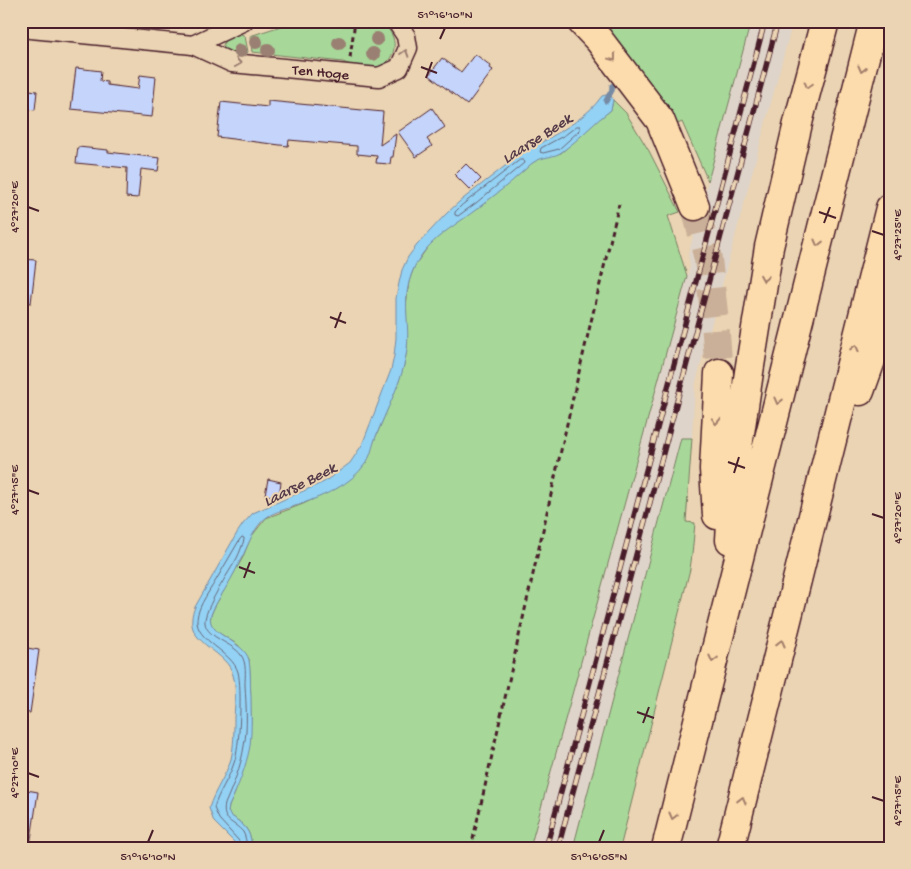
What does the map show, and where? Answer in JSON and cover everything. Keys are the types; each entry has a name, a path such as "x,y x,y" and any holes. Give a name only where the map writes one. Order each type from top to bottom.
{"highway":[{"path":"581,21 599,40 660,120 695,206"},
{"path":"724,611 734,474 768,247 825,21"},
{"path":"666,848 724,611 874,21"},
{"path":"730,848 890,208"},
{"path":"809,531 874,352 890,297"},
{"path":"719,373 714,469 724,611"}],"street":[{"path":"193,46 244,21"},
{"name":"Ten Hoge","path":"21,28 193,46 232,63 379,77 399,68 408,48 406,36 396,21"}],"path":[{"path":"348,74 355,21"},
{"path":"471,848 619,204"}],"shaded area":[{"path":"751,21 793,21 695,386 692,438 681,438 573,848 530,848 690,266 688,255"}],"green space":[{"path":"359,21 380,22 387,27 392,35 394,46 392,56 380,68 355,67 343,62 252,52 250,36 287,24 351,26"},
{"path":"601,21 751,21 708,181 682,122 671,127 653,92 633,62"},
{"path":"239,33 245,36 248,52 242,58 224,52 223,48 226,40"},
{"path":"613,100 626,113 649,151 680,212 668,216 687,276 530,848 252,848 251,839 246,829 228,812 235,793 251,723 249,659 238,645 212,627 210,622 211,615 215,606 242,559 251,537 266,518 303,504 339,487 366,463 404,365 407,350 406,306 409,281 415,265 430,244 532,163 540,158 561,153 611,110"},
{"path":"681,438 692,438 686,522 695,523 690,569 620,848 573,848"}],"water":[{"path":"610,94 613,100 611,110 575,141 560,153 532,163 497,194 438,238 421,256 414,268 407,291 408,341 405,362 367,461 352,478 336,489 275,513 262,521 211,615 211,622 214,628 246,653 250,665 250,746 239,784 228,812 246,829 251,839 252,848 236,848 235,843 214,822 209,808 231,759 234,738 235,685 230,667 196,635 192,627 195,607 237,533 253,513 324,482 350,463 362,445 391,370 396,338 396,298 399,283 408,257 417,245 459,202 523,152 568,127 590,110 602,96"}],"building":[{"path":"475,54 491,66 490,68 493,70 467,105 429,75 442,58 461,72"},
{"path":"76,68 101,71 100,81 107,82 107,85 138,89 140,75 156,77 152,117 71,109"},
{"path":"21,89 37,91 35,110 21,108"},
{"path":"268,101 383,112 380,145 396,134 393,157 391,157 390,164 376,163 377,156 357,154 357,146 289,140 288,146 217,137 221,102 268,107"},
{"path":"432,108 445,127 427,139 432,146 416,157 398,132"},
{"path":"78,147 160,158 158,171 141,169 138,198 126,197 127,168 76,163"},
{"path":"466,164 481,179 470,190 455,175"},
{"path":"21,259 36,260 31,303 21,302"},
{"path":"268,479 281,482 279,497 265,495"},
{"path":"21,647 39,650 30,713 21,712"},
{"path":"21,789 38,792 30,846 21,846"}],"waterway":[{"name":"Laarse Beek","path":"606,101 612,86"}],"tunnel":[{"path":"695,206 708,259 719,373"}],"railway":[{"path":"546,848 765,21"},
{"path":"558,848 778,21"}]}
